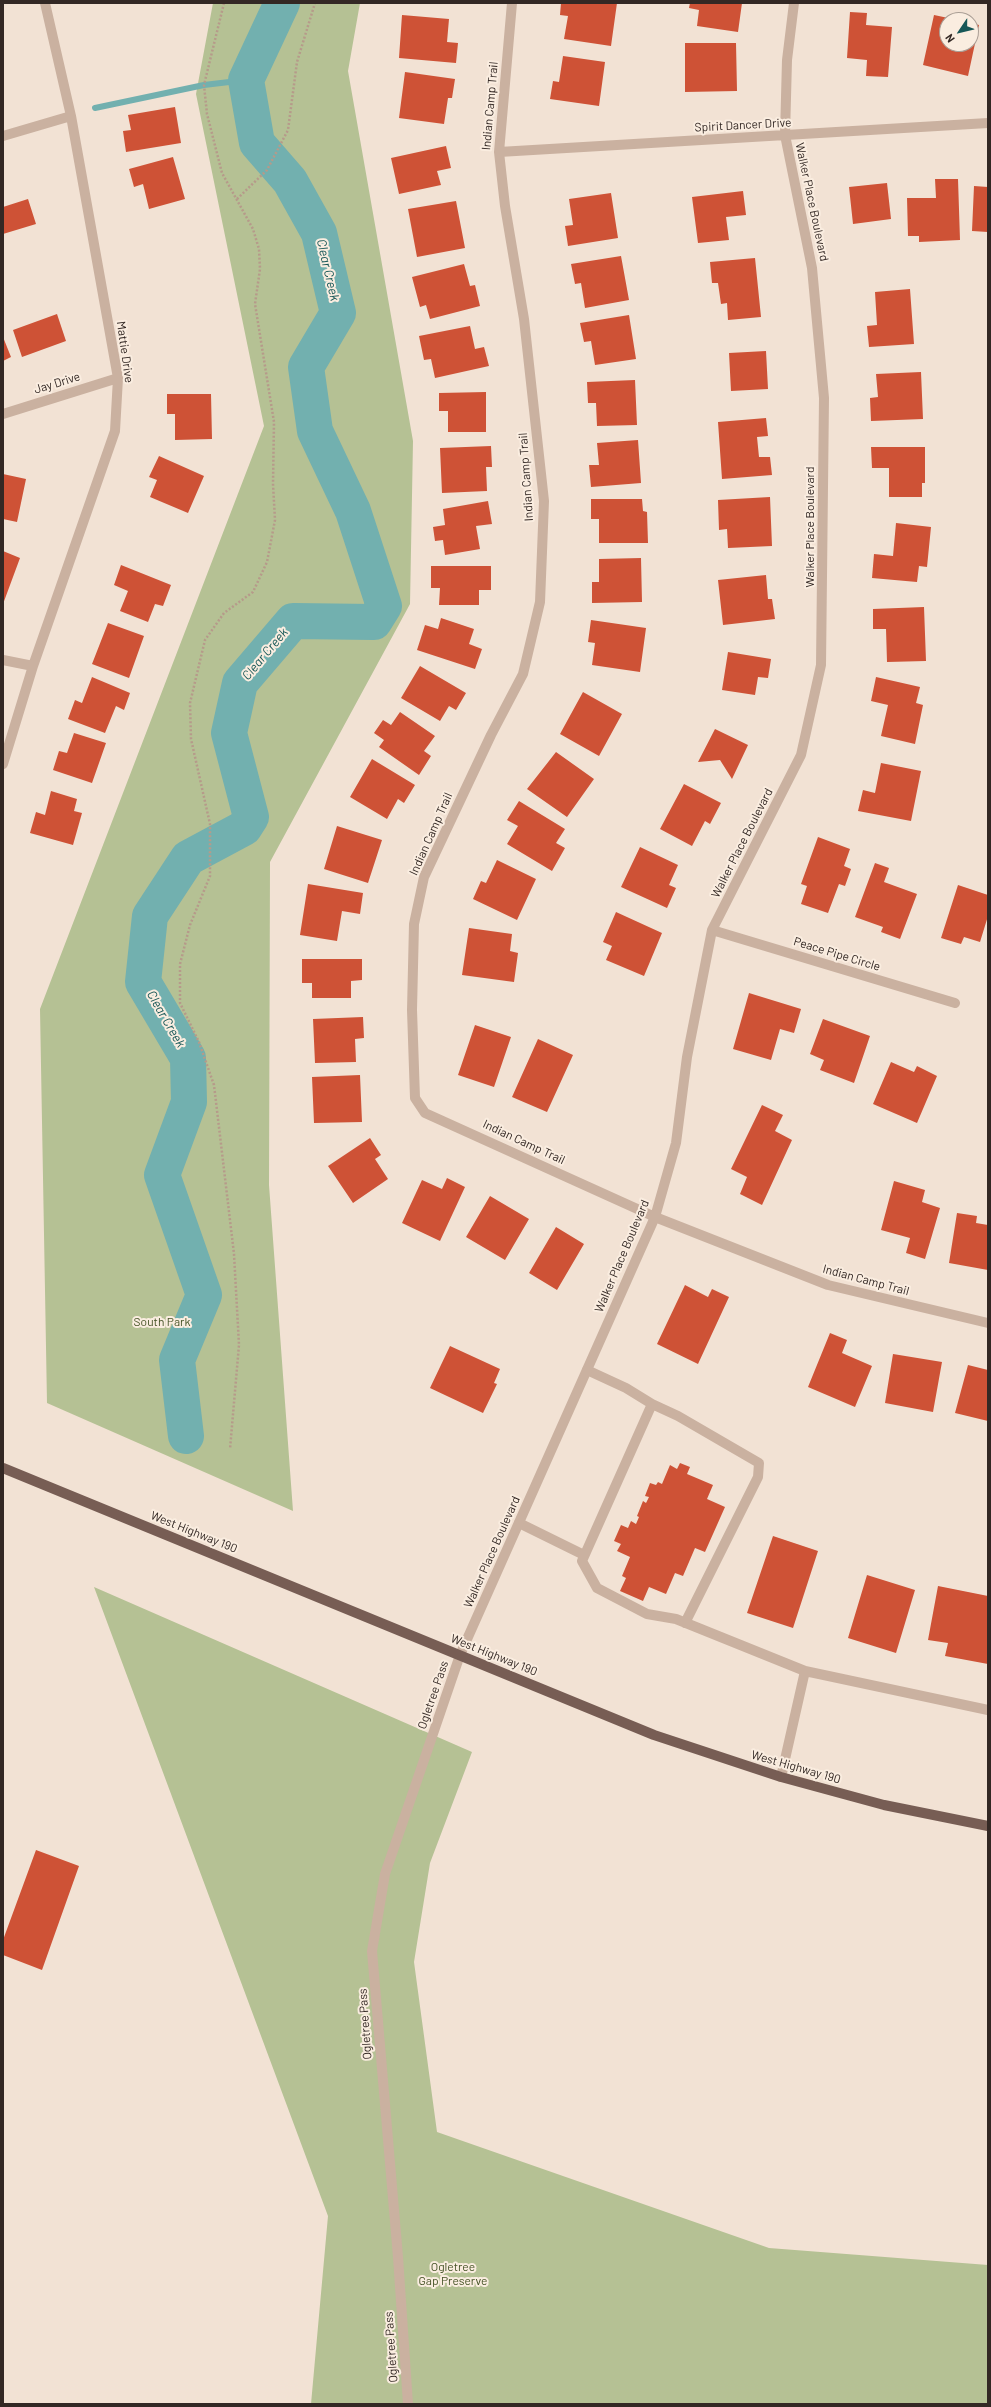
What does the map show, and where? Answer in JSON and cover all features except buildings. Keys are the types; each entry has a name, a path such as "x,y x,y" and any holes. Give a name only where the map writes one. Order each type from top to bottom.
{"main road":[{"name":"West Highway 190","path":"3,1468 654,1735 781,1777 884,1805 988,1826"}],"street":[{"name":"Mattie Drive","path":"3,764 33,666 115,431 118,378 71,116 45,3"},
{"name":"Indian Camp Trail","path":"512,3 499,152 505,206 524,318 544,501 540,602 523,674 491,735 424,877 414,924 412,1010 415,1098 425,1113 655,1217 828,1285 988,1324"},
{"name":"Walker Place Boulevard","path":"460,1656 655,1217 676,1142 687,1057 712,930 802,755 821,665 824,398 812,268 785,135 787,60 794,3"},
{"path":"3,136 71,116"},
{"name":"Spirit Dancer Drive","path":"499,152 988,123"},
{"name":"Jay Drive","path":"3,414 118,378"},
{"path":"3,660 33,666"},
{"name":"Peace Pipe Circle","path":"712,930 955,1003"},
{"path":"587,1370 626,1388 652,1404 678,1416 759,1463 758,1477 685,1623"},
{"path":"652,1404 582,1560 596,1588 647,1614 676,1619 805,1672 988,1710"},
{"path":"519,1523 584,1555"},
{"name":"Ogletree Pass","path":"408,2404 398,2257 372,1951 385,1874 460,1656"},
{"path":"781,1777 805,1672"}],"path":[{"path":"224,3 204,85 206,114 222,173 253,229 259,249 260,270 256,304 274,422 273,484 275,520 267,562 253,592 224,613 205,640 190,703 191,739 202,779 210,831 210,876 190,925 180,964 180,1003 199,1042 214,1085 233,1246 239,1345 230,1449"},
{"path":"237,199 266,170 288,130 298,62 315,3"}],"green space":[{"name":"South Park","path":"213,3 360,3 348,71 413,441 410,604 270,862 269,1185 293,1511 47,1403 40,1009 264,426 196,94"},
{"name":"Ogletree Gap Preserve","path":"94,1587 472,1752 430,1863 414,1962 437,2132 769,2248 988,2265 988,2404 311,2404 328,2216"}],"waterway":[{"name":"Clear Creek","path":"186,1436 177,1360 204,1295 162,1175 189,1102 188,1058 143,982 150,916 188,858 244,828 251,817 229,733 240,683 293,621 374,622 384,606 353,511 315,431 306,367 338,313 319,233 290,181 257,143 246,80 282,3"},
{"path":"95,108 204,85 246,80"}]}
